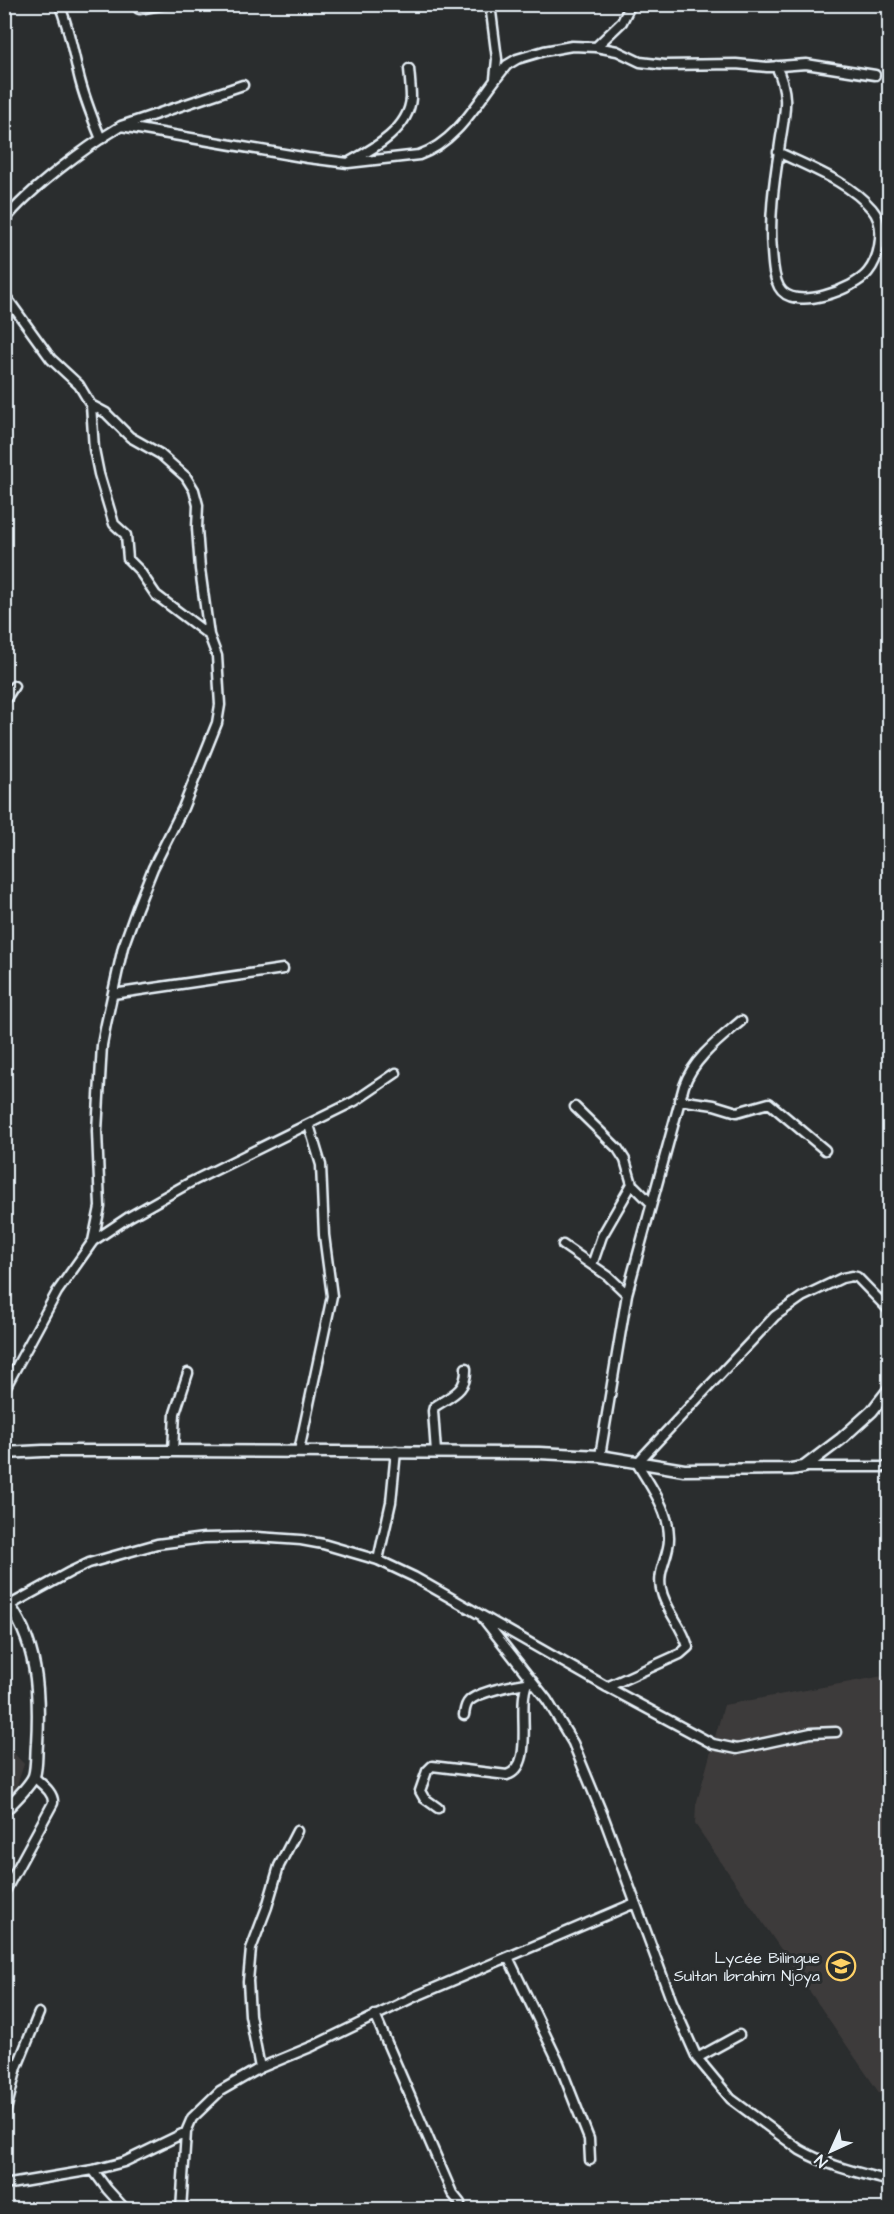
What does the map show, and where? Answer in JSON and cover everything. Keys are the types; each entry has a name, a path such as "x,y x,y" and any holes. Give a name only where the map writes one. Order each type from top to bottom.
{"street":[{"path":"58,4 72,39 78,72 100,138"},
{"path":"139,9 166,4"},
{"path":"490,4 496,36 495,80"},
{"path":"596,47 622,22 631,4"},
{"path":"121,126 348,163 404,158 430,152 464,122 507,65 530,55 572,46 617,51 640,62 665,65 806,64 875,75"},
{"path":"776,66 785,88 786,106 778,152 770,237 773,267 780,289 791,297 804,300 813,299 858,282 872,268 879,248 879,223 873,210 847,187 778,152"},
{"path":"348,163 381,144 401,123 408,111 411,99 409,69"},
{"path":"4,221 34,191 100,138 121,126 148,115 243,85"},
{"path":"4,294 51,359 79,386 91,405 94,449 99,474 114,524 126,535 128,559 139,570 156,595 208,635"},
{"path":"91,405 106,413 130,437 160,454 186,477 194,490 198,506 200,569 208,635 217,656 220,705 217,723 183,808 153,868 123,947 102,1045 97,1131 100,1207 93,1241"},
{"path":"4,702 15,686"},
{"path":"113,994 283,969"},
{"path":"600,1456 627,1294 679,1100 687,1078 700,1059 741,1021"},
{"path":"4,1390 57,1292 93,1241 129,1217 191,1182 355,1101 396,1073"},
{"path":"679,1100 703,1103 737,1112 770,1103 825,1150"},
{"path":"574,1107 618,1149 626,1160 632,1184 651,1203"},
{"path":"299,1451 332,1296 324,1235 321,1165 309,1125"},
{"path":"592,1265 602,1236 632,1184"},
{"path":"563,1245 608,1276 627,1294"},
{"path":"637,1463 738,1354 790,1304 832,1283 852,1276 857,1277 890,1311"},
{"path":"436,1452 434,1407 463,1386 466,1380 466,1368"},
{"path":"173,1451 175,1413 188,1373"},
{"path":"804,1467 859,1423 890,1388"},
{"path":"4,1454 43,1451 396,1451 600,1456 672,1469 701,1471 804,1467 890,1467"},
{"path":"378,1560 391,1502 396,1451"},
{"path":"607,1687 680,1654 688,1647 661,1593 659,1581 669,1545 667,1523 660,1504 637,1463"},
{"path":"4,1811 34,1777 37,1719 35,1669 31,1646 7,1602 89,1563 157,1544 204,1538 258,1537 300,1540 323,1544 378,1560 432,1586 607,1687 712,1744 729,1749 812,1733 836,1732"},
{"path":"479,1614 528,1681 547,1700 577,1751 672,2002 697,2058 731,2099 800,2150 849,2171 890,2181"},
{"path":"464,1715 466,1704 470,1700 528,1681"},
{"path":"438,1808 424,1798 420,1791 427,1771 432,1766 507,1775 518,1768 524,1736 522,1698 528,1681"},
{"path":"4,1893 53,1803 50,1792 34,1777"},
{"path":"260,2068 250,2015 248,1981 251,1949 279,1866 297,1831"},
{"path":"181,2210 186,2132 192,2118 202,2107 229,2085 260,2068 313,2046 375,2015 635,1903"},
{"path":"508,1957 559,2063 589,2139 590,2160"},
{"path":"4,2118 17,2067 39,2013"},
{"path":"375,2015 452,2193 460,2203"},
{"path":"697,2058 739,2035"},
{"path":"4,2185 93,2170 124,2162 186,2132"},
{"path":"93,2170 126,2210"}],"shaded area":[{"name":"Lycée Bilingue Sultan Ibrahim Njoya","path":"889,1675 889,2107 695,1824 696,1805 724,1705"},
{"path":"5,1744 24,1764 15,1791 5,1802"}],"place":[{"name":"Lycée Bilingue Sultan Ibrahim Njoya","path":"841,1966"}]}
